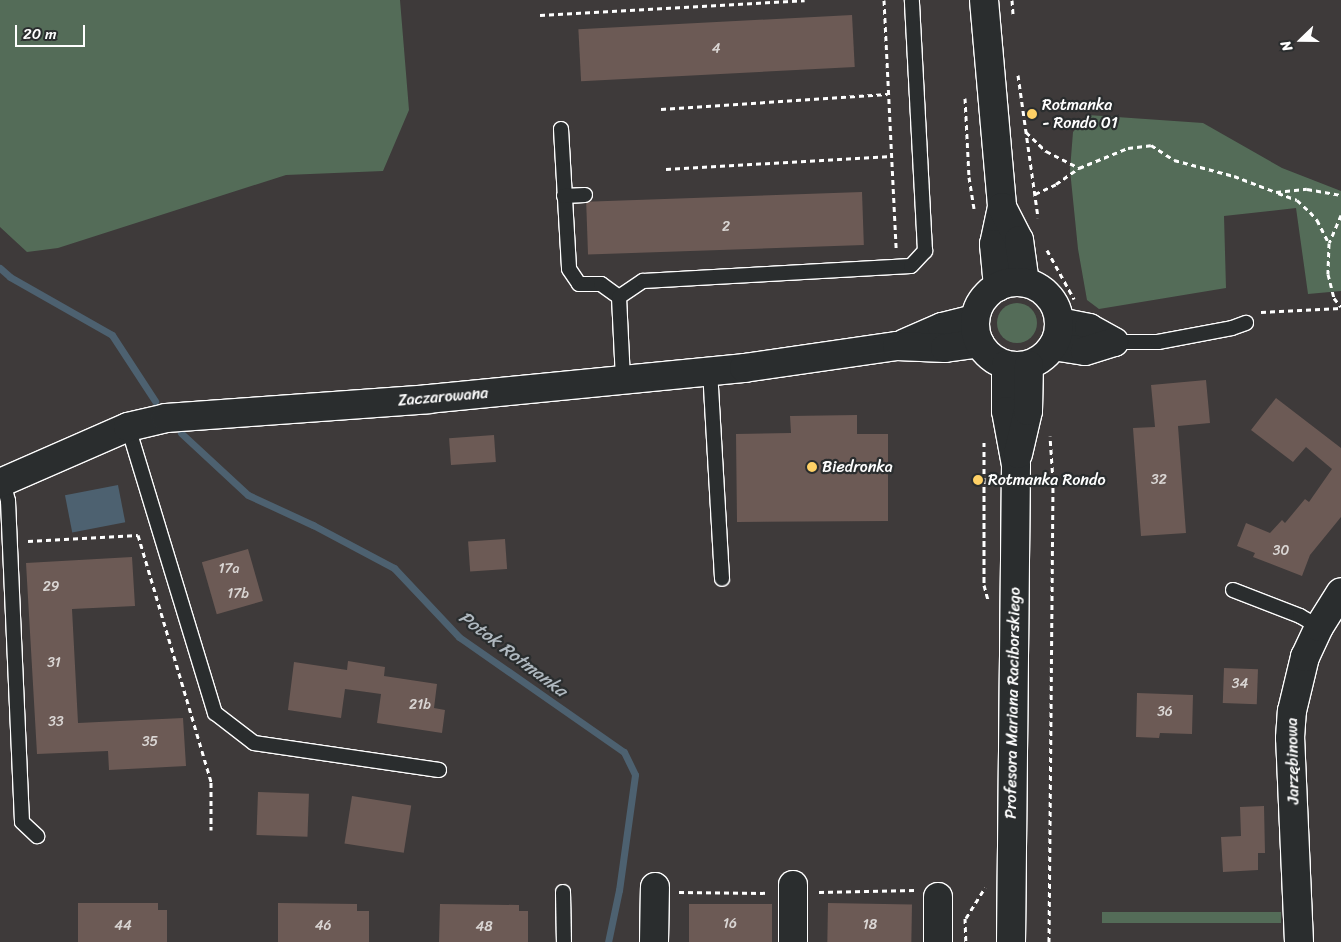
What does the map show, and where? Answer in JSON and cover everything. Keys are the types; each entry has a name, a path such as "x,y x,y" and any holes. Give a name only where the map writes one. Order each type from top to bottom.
{"street":[{"path":"984,0 1002,207 994,244 998,287"},
{"path":"1002,207 1019,240 1025,283"},
{"path":"1011,282 1025,283 1039,288 1049,297 1056,309 1056,334 1047,354 1017,365 990,356 978,331 979,306 987,295 998,287 1011,282"},
{"name":"Zaczarowana","path":"1,482 128,427 166,418 428,399 710,370 897,346 942,327 978,331"},
{"path":"1056,334 1089,328 1114,342"},
{"path":"1056,334 1085,351 1114,342"},
{"name":"Profesora Mariana Raciborskiego","path":"1011,942 1016,465 1006,411 1017,365"},
{"name":"Jarzębinowa","path":"1299,942 1290,738 1298,684 1305,656 1318,627 1341,592"},
{"path":"793,885 793,942"},
{"path":"654,887 654,942"},
{"path":"938,897 938,942"}],"lane":[{"path":"618,297 643,280 912,266 925,251 912,0"},
{"path":"561,130 569,269 579,284 601,284 618,297 623,379"},
{"path":"564,196 585,195"},
{"path":"1114,342 1158,342 1232,328 1251,318"},
{"path":"710,370 722,579"},
{"path":"128,427 215,713 254,743 439,770"},
{"path":"1,482 8,501 22,822 37,836"},
{"path":"1233,590 1300,616 1318,627"},
{"path":"562,892 564,942"}],"path":[{"path":"540,15 805,0"},
{"path":"884,0 896,256"},
{"path":"1012,0 1013,17"},
{"path":"1018,69 1038,220"},
{"path":"964,88 969,177 974,212"},
{"path":"661,109 888,94"},
{"path":"1026,132 1046,151 1079,168"},
{"path":"1035,194 1056,184 1079,168 1128,148 1151,145 1174,160 1234,176 1297,200 1317,220 1329,243"},
{"path":"666,169 892,156"},
{"path":"1276,192 1307,189 1341,196"},
{"path":"1341,215 1329,243 1329,285 1334,298 1341,307"},
{"path":"1044,245 1079,308 1090,319 1089,328"},
{"path":"1251,318 1341,307"},
{"path":"1049,942 1053,481 1050,432"},
{"path":"10,542 138,536 211,782 211,830"},
{"path":"966,918 989,881"}],"green space":[{"path":"0,0 400,0 409,110 383,171 286,175 58,248 27,252 0,227"},
{"path":"1088,115 1203,123 1282,168 1341,191 1341,291 1308,294 1296,208 1224,216 1226,288 1099,309 1087,300 1078,249 1070,170 1073,132"},
{"path":"1021,303 1028,306 1034,312 1037,323 1036,331 1028,340 1021,343 1013,343 1006,340 998,331 997,319 1000,312 1009,304"},
{"path":"1102,912 1281,912 1281,923 1102,923"}],"water":[{"path":"118,485 125,522 72,533 65,495"}],"building":[{"path":"852,15 855,67 581,81 578,29"},
{"path":"862,192 864,245 588,255 586,202"},
{"path":"1206,380 1210,423 1178,426 1186,533 1141,536 1133,428 1155,427 1151,385"},
{"path":"1276,398 1341,448 1341,517 1310,555 1302,576 1253,557 1255,553 1237,546 1246,523 1270,533 1282,520 1285,523 1305,499 1309,502 1332,469 1306,447 1293,462 1251,430"},
{"name":"Biedronka","path":"857,415 857,434 888,434 888,521 737,522 736,434 791,433 790,416"},
{"path":"494,435 496,462 451,465 449,438"},
{"path":"505,539 507,569 470,572 468,542"},
{"path":"248,549 263,601 217,614 202,562"},
{"path":"132,557 135,606 72,609 78,723 183,718 186,766 109,770 108,751 37,754 26,563"},
{"path":"348,661 385,667 384,676 437,684 434,708 445,710 442,733 377,723 381,694 345,689 341,718 288,710 294,662 347,670"},
{"path":"1224,668 1258,669 1257,704 1223,703"},
{"path":"1137,693 1193,695 1192,734 1160,733 1159,738 1136,737"},
{"path":"258,792 309,794 307,837 256,835"},
{"path":"352,796 411,805 404,853 344,843"},
{"path":"1264,806 1265,853 1258,853 1258,870 1223,872 1221,837 1241,836 1240,807"},
{"path":"78,903 158,903 158,910 167,910 167,942 78,942"},
{"path":"278,903 357,904 357,911 369,911 369,942 278,942"},
{"path":"828,903 912,904 911,942 827,942"},
{"path":"440,904 519,905 519,911 528,911 528,942 439,942"},
{"path":"689,904 772,904 772,942 689,942"}],"waterway":[{"name":"Potok Rotmanka","path":"0,268 10,277 112,335 155,401"},
{"name":"Potok Rotmanka","path":"181,433 248,495 313,525 394,568 459,637 624,752 635,775 619,890 608,942"}],"place":[{"name":"Rotmanka - Rondo 01","path":"1032,114"},
{"name":"Biedronka","path":"812,467"},
{"name":"Rotmanka Rondo","path":"978,480"}]}
